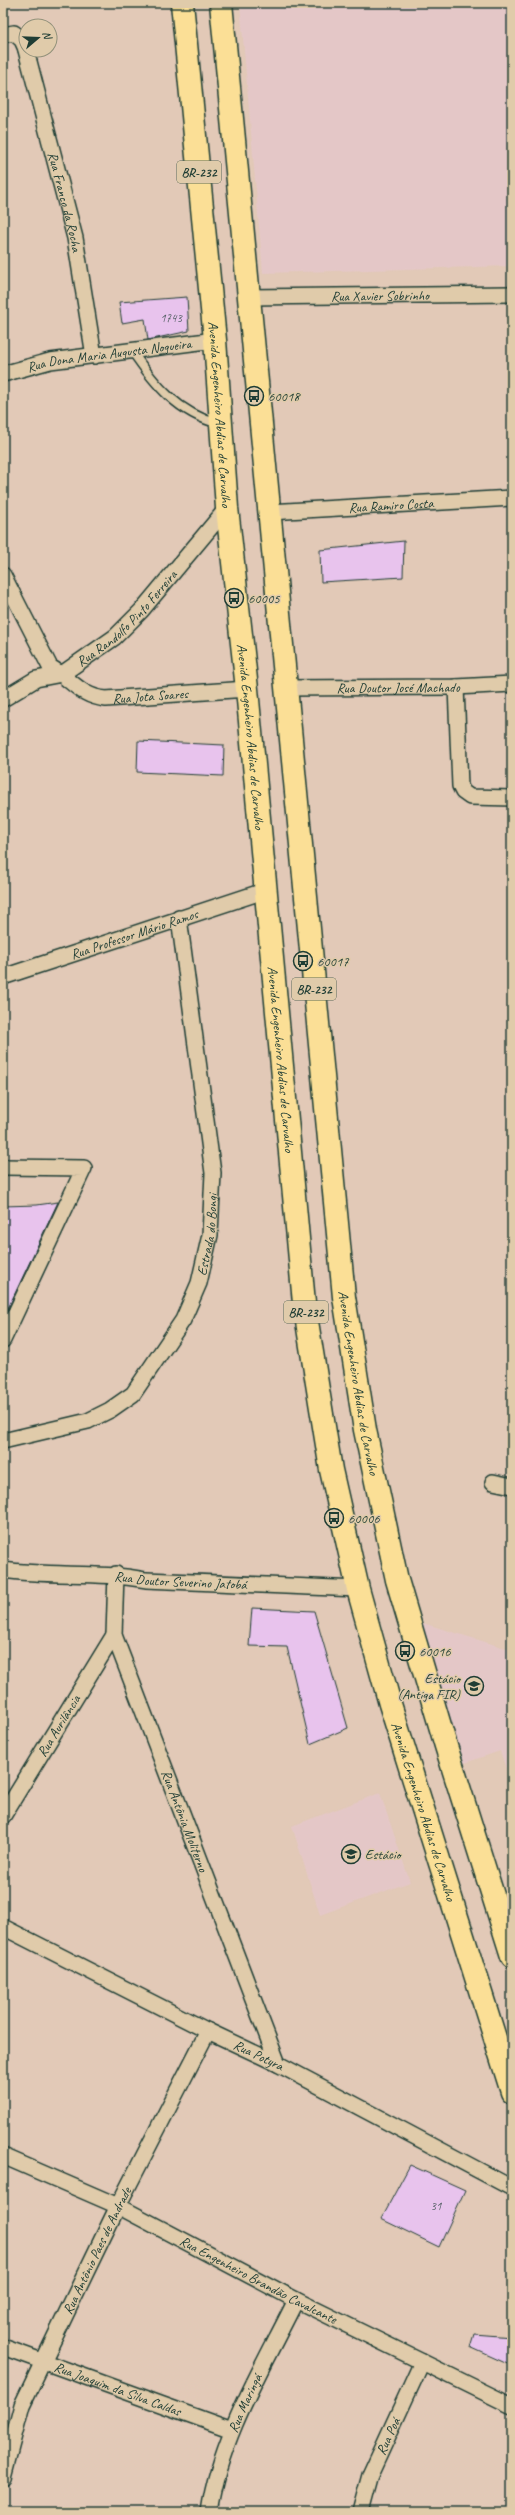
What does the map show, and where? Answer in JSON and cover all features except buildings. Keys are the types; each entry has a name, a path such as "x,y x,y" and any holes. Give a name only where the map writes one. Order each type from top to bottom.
{"highway":[{"name":"Avenida Engenheiro Abdias de Carvalho","path":"182,3 215,340 227,508 247,689 264,890 304,1303 331,1470 358,1589 390,1704 512,2092"},
{"name":"Avenida Engenheiro Abdias de Carvalho","path":"221,3 284,688 344,1297 365,1430 397,1580 446,1746 512,1956"}],"street":[{"name":"Rua Franco da Rocha","path":"6,34 17,35 18,37"},
{"name":"Rua Franco da Rocha","path":"28,58 75,238 94,356"},
{"name":"Rua Xavier Sobrinho","path":"249,297 512,294"},
{"name":"Rua Dona Maria Augusta Nogueira","path":"3,374 50,361 215,340"},
{"name":"Rua Ramiro Costa","path":"269,512 512,498"},
{"name":"Rua Randolfo Pinto Ferreira","path":"3,699 36,679 62,674 115,637 141,611 227,508"},
{"name":"Rua Jota Soares","path":"3,575 50,667 62,674 80,692 91,697 106,699 247,689"},
{"name":"Rua Doutor José Machado","path":"284,688 456,687 512,684"},
{"path":"456,687 460,786 463,792 470,797 512,798"},
{"name":"Rua Professor Mário Ramos","path":"3,977 264,890"},
{"name":"Estrada do Bongi","path":"3,1440 88,1421 110,1410 133,1394 183,1320 199,1282 210,1235 213,1173 179,918"},
{"path":"3,1167 84,1168 3,1340"},
{"path":"493,1482 512,1486"},
{"name":"Rua Doutor Severino Jatobá","path":"3,1570 29,1574 116,1574 146,1580 358,1589"},
{"name":"Rua Antônia Moliterno","path":"116,1574 114,1635 278,2064"},
{"name":"Rua Aurilância","path":"3,1816 114,1635"},
{"name":"Rua Potyra","path":"3,1927 208,2031 278,2064 512,2188"},
{"name":"Rua Antônio Paes de Andrade","path":"3,2477 22,2404 118,2206 208,2031"},
{"name":"Rua Engenheiro Brandão Cavalcante","path":"3,2156 118,2206 296,2300 512,2406"},
{"name":"Rua Maringá","path":"209,2512 212,2488 232,2430 296,2300"},
{"name":"Rua Joaquim da Silva Caldas","path":"3,2347 232,2430"},
{"name":"Rua Poá","path":"360,2512 370,2475 422,2362"}],"lane":[{"path":"132,351 150,376 184,410 201,419 221,424"}],"shaded area":[{"path":"240,3 512,3 512,266 263,273"},
{"name":"Estácio (Antiga FIR)","path":"416,1621 512,1650 512,1786 500,1751 459,1765"},
{"name":"Estácio","path":"380,1793 410,1882 320,1915 292,1826"}],"place":[{"name":"60018","path":"254,396"},
{"name":"60005","path":"234,598"},
{"name":"60017","path":"303,961"},
{"name":"60006","path":"334,1518"},
{"name":"60016","path":"405,1651"},
{"name":"Estácio (Antiga FIR)","path":"474,1686"},
{"name":"Estácio","path":"351,1854"}]}
